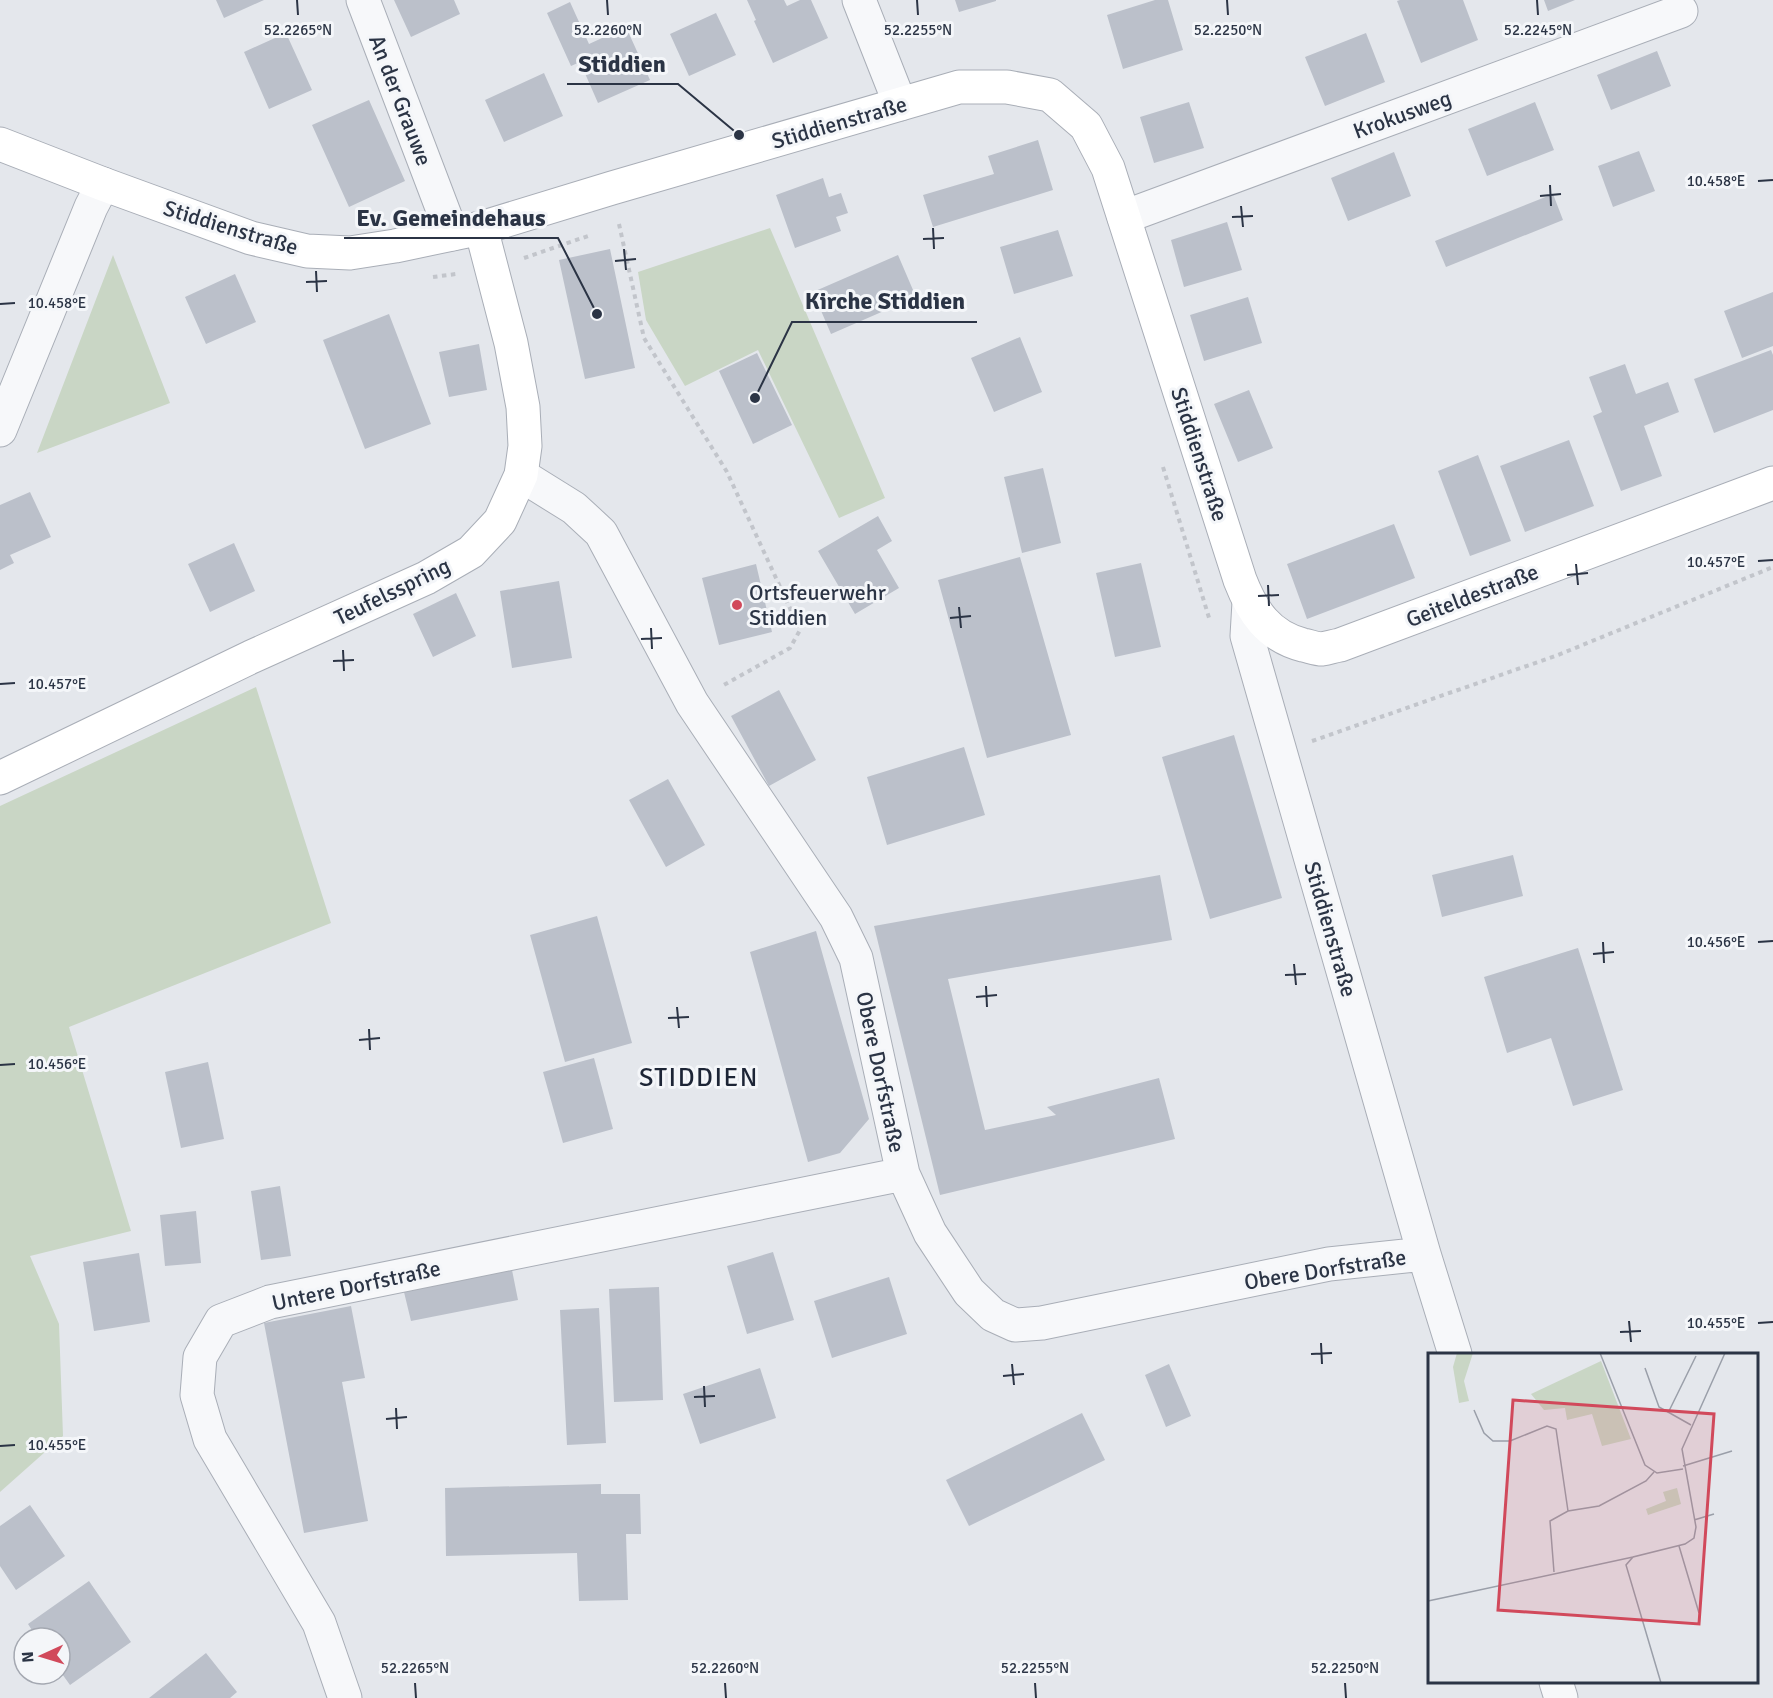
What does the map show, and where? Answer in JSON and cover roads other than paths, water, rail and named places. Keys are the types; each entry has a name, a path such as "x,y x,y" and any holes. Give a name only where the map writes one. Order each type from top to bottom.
{"street":[{"name":"An der Grauwe","path":"363,0 466,231"},
{"path":"860,0 900,104"},
{"name":"Krokusweg","path":"1124,217 1681,11"},
{"name":"Stiddienstraße","path":"0,144 251,238 307,251 350,253 466,231 959,87 1007,87 1050,95 1086,126 1108,168 1249,602 1262,620 1278,633 1299,644 1320,649 1340,645"},
{"path":"0,430 10,382 103,184"},
{"name":"Teufelsspring","path":"0,778 251,657 426,578 471,552 500,521 521,475 525,446 523,407 511,343 466,231"},
{"name":"Obere Dorfstraße","path":"521,475 574,508 601,533 692,703 836,918 856,958 903,1174 930,1233 969,1292 993,1315 1015,1324 1042,1323 1329,1264 1424,1254"},
{"name":"Geiteldestraße","path":"1340,645 1773,483"},
{"name":"Stiddienstraße","path":"1249,602 1247,636 1424,1254 1455,1353"},
{"name":"Untere Dorfstraße","path":"345,1698 319,1623 210,1439 197,1395 200,1358 221,1321 270,1302 903,1174"},
{"path":"1556,1683 1561,1698"}],"place":[{"name":"Stiddien","path":"739,135"},
{"name":"Ev. Gemeindehaus","path":"597,314"},
{"name":"Kirche Stiddien","path":"755,398"},
{"name":"Ortsfeuerwehr Stiddien","path":"737,605"}],"district":[{"name":"STIDDIEN","path":"699,1077"}]}
